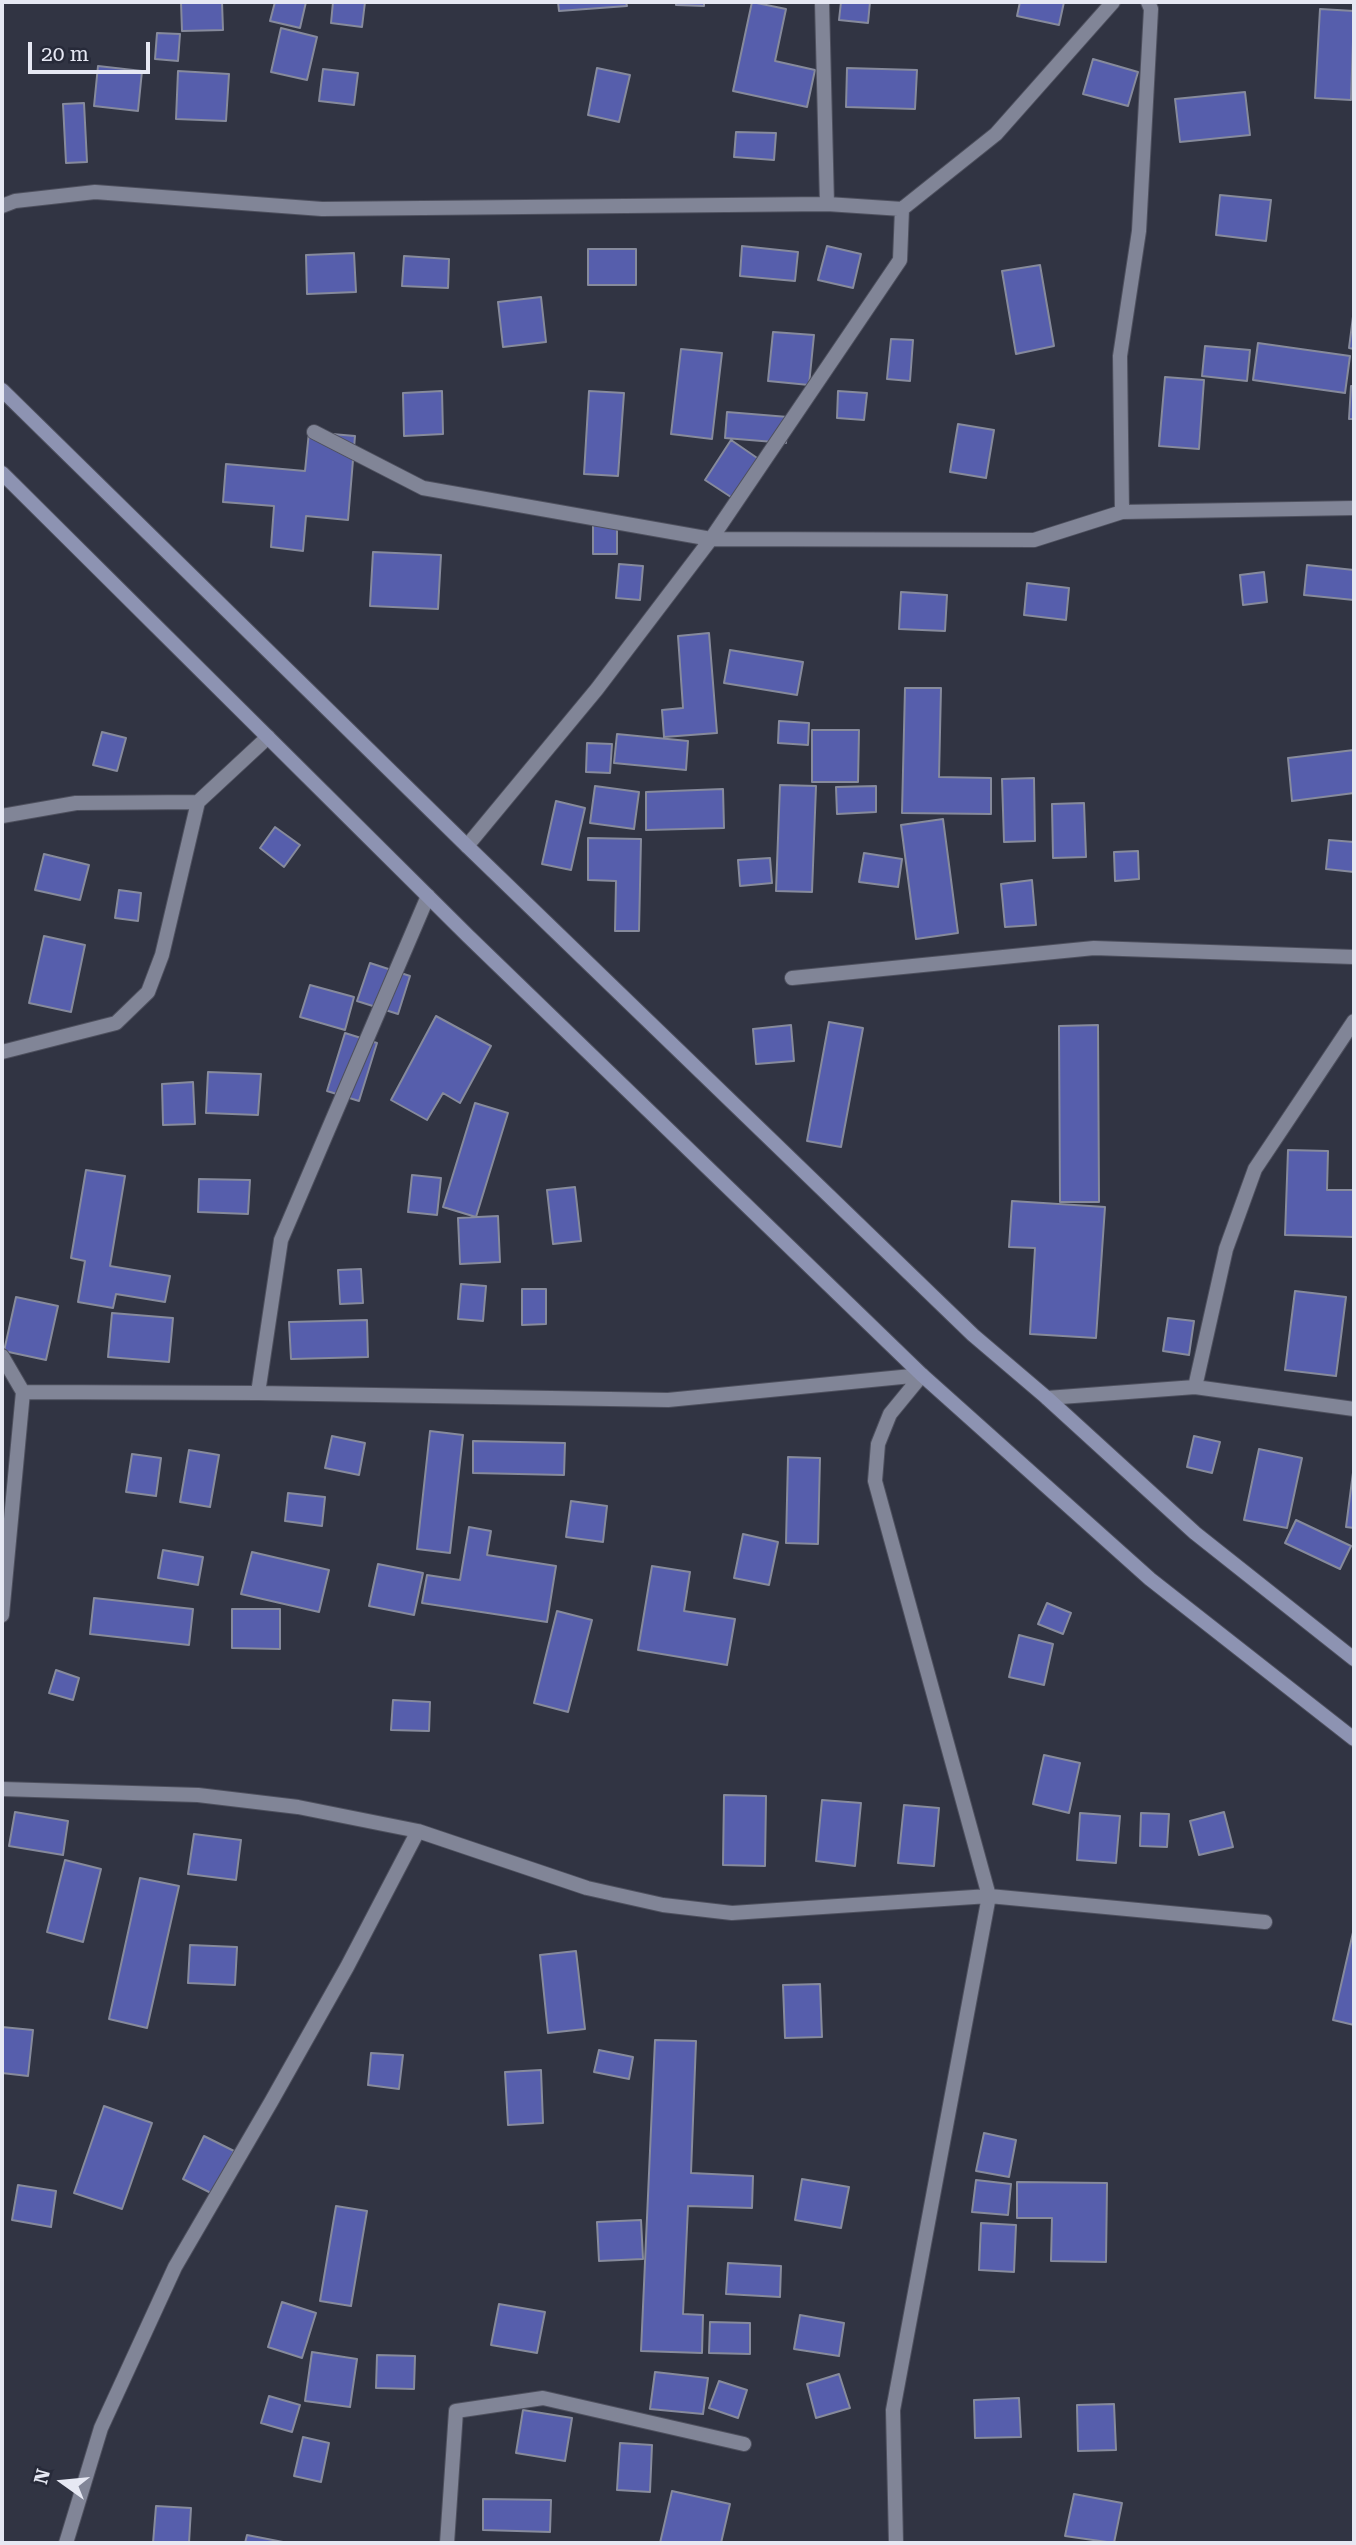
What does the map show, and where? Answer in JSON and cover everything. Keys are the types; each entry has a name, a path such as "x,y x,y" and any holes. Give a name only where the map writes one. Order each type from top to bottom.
{"main road":[{"path":"2,390 467,846 973,1335 1047,1398 1195,1533 1354,1659"},
{"path":"2,473 428,896 922,1375 1150,1579 1354,1739"}],"street":[{"path":"821,2 827,204"},
{"path":"2,206 15,201 95,192 322,209 827,204 902,209 996,134 1113,2"},
{"path":"1122,512 1120,356 1139,231 1151,9 1148,2"},
{"path":"467,846 597,690 711,539 900,260 902,209"},
{"path":"314,432 423,488 711,539 1034,540 1122,512 1354,508"},
{"path":"2,1052 116,1023 148,992 162,955 198,802 268,737"},
{"path":"2,816 76,803 198,802"},
{"path":"258,1393 281,1240 428,896"},
{"path":"792,978 1094,948 1354,957"},
{"path":"1195,1387 1226,1250 1255,1169 1354,1021"},
{"path":"2,1356 23,1392 2,1615"},
{"path":"23,1392 668,1400 922,1375"},
{"path":"895,2543 893,2410 989,1896 875,1482 878,1444 890,1414 922,1375"},
{"path":"1047,1398 1195,1387 1354,1409"},
{"path":"2,1789 198,1795 298,1807 418,1831 587,1888 663,1905 732,1913 989,1896 1265,1922"},
{"path":"66,2543 101,2428 176,2267 341,1978 418,1831"},
{"path":"447,2543 456,2411 543,2398 744,2444"}],"building":[{"path":"181,2 222,2 223,30 182,31"},
{"path":"275,2 306,2 300,28 270,21"},
{"path":"333,2 365,2 362,27 331,23"},
{"path":"558,2 626,2 627,6 559,11"},
{"path":"676,2 704,2 704,6 676,5"},
{"path":"752,2 786,9 775,61 815,70 807,107 733,91"},
{"path":"841,2 870,2 868,23 839,20"},
{"path":"1020,2 1064,2 1059,25 1017,16"},
{"path":"1320,9 1354,11 1351,100 1315,98"},
{"path":"281,28 317,37 307,80 271,72"},
{"path":"157,33 180,34 178,61 155,59"},
{"path":"1093,59 1138,72 1128,106 1083,94"},
{"path":"98,66 142,71 138,111 94,106"},
{"path":"597,68 630,75 619,122 588,115"},
{"path":"847,68 917,70 915,109 846,107"},
{"path":"323,69 358,73 354,105 319,101"},
{"path":"178,71 229,74 226,121 176,119"},
{"path":"1245,92 1250,135 1180,142 1175,99"},
{"path":"84,103 87,162 66,163 63,104"},
{"path":"736,132 776,133 774,160 734,157"},
{"path":"1220,195 1271,200 1266,241 1216,235"},
{"path":"742,246 798,252 795,281 740,276"},
{"path":"827,246 861,254 853,288 818,280"},
{"path":"588,249 636,249 636,285 588,285"},
{"path":"354,253 356,292 307,294 306,255"},
{"path":"404,256 449,259 448,288 402,286"},
{"path":"1040,265 1054,346 1016,354 1002,271"},
{"path":"541,297 546,342 503,347 498,302"},
{"path":"1354,309 1354,349 1349,348"},
{"path":"773,332 814,335 809,385 768,381"},
{"path":"891,339 913,340 910,381 887,379"},
{"path":"1258,343 1350,356 1345,393 1253,380"},
{"path":"1205,346 1250,350 1247,381 1202,376"},
{"path":"681,349 722,353 712,439 671,434"},
{"path":"1165,377 1204,380 1199,449 1159,446"},
{"path":"1351,386 1354,386 1354,419 1349,419"},
{"path":"442,391 443,434 404,436 403,393"},
{"path":"589,391 624,393 618,476 584,474"},
{"path":"838,391 867,393 864,420 837,418"},
{"path":"727,412 788,417 786,443 725,438"},
{"path":"958,424 994,430 986,478 950,472"},
{"path":"309,432 355,436 348,520 306,516 303,551 271,547 274,506 223,502 226,464 305,471"},
{"path":"731,440 763,462 737,501 705,480"},
{"path":"593,519 617,519 617,554 593,554"},
{"path":"373,552 441,555 438,609 370,606"},
{"path":"619,564 643,566 640,600 616,598"},
{"path":"1307,565 1354,570 1354,600 1304,595"},
{"path":"1264,572 1267,602 1243,605 1240,575"},
{"path":"1027,583 1069,588 1066,620 1024,615"},
{"path":"901,592 947,595 945,631 899,629"},
{"path":"709,633 717,733 664,737 662,710 683,708 678,636"},
{"path":"730,650 803,662 797,695 724,683"},
{"path":"905,688 941,688 939,777 991,778 991,814 902,813"},
{"path":"779,721 809,723 808,745 778,743"},
{"path":"812,730 859,730 858,782 812,782"},
{"path":"102,732 126,738 117,771 93,765"},
{"path":"617,734 688,741 686,770 614,763"},
{"path":"587,743 612,744 610,773 586,772"},
{"path":"1354,750 1354,793 1292,801 1288,758"},
{"path":"1034,778 1035,841 1004,842 1002,779"},
{"path":"780,785 816,786 812,892 776,891"},
{"path":"595,786 639,792 634,829 590,823"},
{"path":"876,786 876,812 837,814 836,787"},
{"path":"723,789 724,828 646,830 646,792"},
{"path":"556,801 585,808 571,870 542,864"},
{"path":"1084,803 1086,857 1053,858 1052,804"},
{"path":"943,819 958,933 916,939 901,825"},
{"path":"275,827 300,845 284,867 260,848"},
{"path":"588,838 641,839 639,931 615,931 616,881 588,880"},
{"path":"1329,840 1354,842 1354,872 1326,869"},
{"path":"1138,851 1139,879 1115,881 1114,852"},
{"path":"864,853 902,859 898,887 859,882"},
{"path":"44,854 89,865 80,900 35,890"},
{"path":"770,858 772,883 740,886 738,860"},
{"path":"1032,880 1036,925 1005,927 1001,884"},
{"path":"119,890 141,893 138,921 115,918"},
{"path":"44,936 85,945 71,1012 29,1003"},
{"path":"370,963 410,976 398,1014 357,1001"},
{"path":"310,985 354,997 345,1030 300,1017"},
{"path":"436,1016 491,1046 460,1103 443,1093 427,1120 391,1100"},
{"path":"829,1022 863,1028 841,1147 807,1141"},
{"path":"791,1025 794,1061 756,1064 753,1029"},
{"path":"1098,1025 1099,1202 1060,1202 1059,1026"},
{"path":"345,1033 377,1043 359,1101 327,1091"},
{"path":"208,1072 261,1074 258,1115 206,1113"},
{"path":"193,1082 195,1124 163,1125 162,1084"},
{"path":"475,1103 508,1113 476,1217 443,1207"},
{"path":"1288,1150 1328,1151 1327,1190 1354,1190 1354,1237 1285,1235"},
{"path":"86,1170 125,1176 110,1266 170,1276 165,1302 116,1294 113,1308 78,1302 85,1261 71,1258"},
{"path":"412,1175 441,1178 437,1215 408,1212"},
{"path":"199,1179 250,1180 248,1214 198,1212"},
{"path":"575,1187 581,1241 553,1244 547,1190"},
{"path":"1012,1201 1105,1207 1096,1338 1030,1334 1035,1248 1009,1247"},
{"path":"498,1216 500,1262 460,1264 458,1218"},
{"path":"361,1269 363,1303 340,1304 338,1270"},
{"path":"461,1284 486,1286 483,1321 458,1319"},
{"path":"522,1289 546,1289 546,1324 522,1325"},
{"path":"1295,1291 1346,1297 1336,1376 1285,1370"},
{"path":"16,1297 58,1306 46,1360 4,1351"},
{"path":"112,1313 173,1318 169,1362 108,1357"},
{"path":"1168,1318 1194,1321 1189,1355 1163,1351"},
{"path":"367,1320 368,1357 291,1359 289,1322"},
{"path":"430,1431 463,1435 450,1553 417,1549"},
{"path":"332,1436 365,1443 359,1475 325,1468"},
{"path":"1194,1436 1220,1442 1212,1473 1187,1467"},
{"path":"473,1441 565,1443 564,1475 473,1473"},
{"path":"1259,1449 1302,1458 1287,1528 1244,1520"},
{"path":"189,1450 219,1455 210,1507 180,1502"},
{"path":"132,1454 161,1458 156,1496 126,1492"},
{"path":"788,1457 820,1458 818,1544 786,1543"},
{"path":"1354,1465 1354,1528 1346,1527"},
{"path":"288,1493 325,1497 322,1526 285,1521"},
{"path":"571,1501 607,1506 603,1542 566,1537"},
{"path":"1296,1520 1351,1546 1340,1569 1285,1543"},
{"path":"469,1527 491,1531 487,1555 556,1566 547,1622 422,1603 427,1575 460,1580"},
{"path":"743,1534 778,1542 769,1585 734,1578"},
{"path":"163,1550 203,1557 198,1585 158,1578"},
{"path":"252,1552 329,1570 319,1612 241,1594"},
{"path":"378,1564 423,1573 414,1615 369,1606"},
{"path":"652,1566 690,1572 684,1611 735,1619 727,1665 638,1650"},
{"path":"94,1598 193,1609 189,1645 90,1634"},
{"path":"1047,1603 1071,1613 1063,1634 1038,1624"},
{"path":"232,1609 280,1609 280,1649 232,1648"},
{"path":"557,1611 592,1620 568,1712 534,1703"},
{"path":"1019,1635 1053,1644 1044,1685 1009,1677"},
{"path":"56,1670 79,1678 73,1700 49,1693"},
{"path":"393,1700 430,1702 429,1731 391,1730"},
{"path":"1044,1755 1080,1763 1069,1813 1033,1804"},
{"path":"724,1795 766,1796 765,1866 723,1865"},
{"path":"822,1800 861,1803 855,1866 816,1861"},
{"path":"904,1805 939,1808 934,1866 898,1863"},
{"path":"15,1812 68,1821 63,1855 9,1846"},
{"path":"1224,1812 1233,1847 1199,1855 1190,1821"},
{"path":"1080,1813 1120,1816 1116,1863 1077,1860"},
{"path":"1141,1813 1169,1814 1167,1847 1140,1846"},
{"path":"194,1834 241,1840 236,1880 188,1874"},
{"path":"65,1860 101,1869 83,1942 47,1932"},
{"path":"140,1878 179,1886 147,2028 109,2019"},
{"path":"1354,1928 1354,2025 1333,2020"},
{"path":"190,1945 237,1947 235,1985 188,1983"},
{"path":"576,1951 585,2029 548,2033 540,1955"},
{"path":"820,1984 822,2037 785,2038 783,1985"},
{"path":"2,2027 33,2030 28,2076 2,2073"},
{"path":"655,2040 696,2041 691,2173 753,2176 752,2208 688,2206 683,2314 703,2315 702,2353 641,2351"},
{"path":"599,2050 633,2057 629,2079 594,2072"},
{"path":"371,2053 403,2055 399,2089 368,2085"},
{"path":"541,2070 543,2123 508,2125 505,2072"},
{"path":"104,2106 152,2123 122,2209 74,2193"},
{"path":"984,2133 1016,2140 1009,2177 976,2171"},
{"path":"204,2136 234,2151 213,2194 183,2179"},
{"path":"802,2179 849,2187 841,2228 795,2220"},
{"path":"976,2180 1011,2184 1008,2215 972,2212"},
{"path":"1017,2182 1107,2183 1106,2262 1051,2261 1052,2218 1017,2218"},
{"path":"18,2185 56,2191 51,2227 12,2220"},
{"path":"336,2206 367,2211 351,2306 320,2301"},
{"path":"641,2220 643,2259 599,2261 597,2222"},
{"path":"981,2223 1016,2225 1014,2272 979,2270"},
{"path":"728,2263 781,2266 780,2297 726,2294"},
{"path":"282,2302 316,2313 302,2358 268,2347"},
{"path":"499,2304 545,2312 537,2353 491,2345"},
{"path":"800,2315 844,2323 839,2356 794,2349"},
{"path":"710,2322 750,2323 750,2354 709,2353"},
{"path":"312,2352 357,2359 350,2407 305,2401"},
{"path":"377,2355 415,2356 414,2389 376,2388"},
{"path":"655,2372 708,2378 703,2414 650,2409"},
{"path":"839,2374 850,2408 816,2418 807,2384"},
{"path":"719,2381 747,2390 738,2418 709,2408"},
{"path":"269,2396 300,2405 292,2432 261,2423"},
{"path":"1019,2398 1021,2437 975,2438 974,2400"},
{"path":"1114,2404 1116,2450 1078,2451 1077,2405"},
{"path":"523,2410 572,2418 565,2461 516,2453"},
{"path":"303,2437 329,2443 321,2482 294,2476"},
{"path":"620,2443 652,2445 650,2492 617,2490"},
{"path":"672,2491 730,2504 721,2543 660,2543"},
{"path":"1074,2494 1122,2503 1114,2543 1065,2536"},
{"path":"483,2499 551,2500 550,2532 483,2530"},
{"path":"156,2506 191,2508 189,2543 153,2543"},
{"path":"247,2535 283,2542 283,2543 245,2543"}]}
